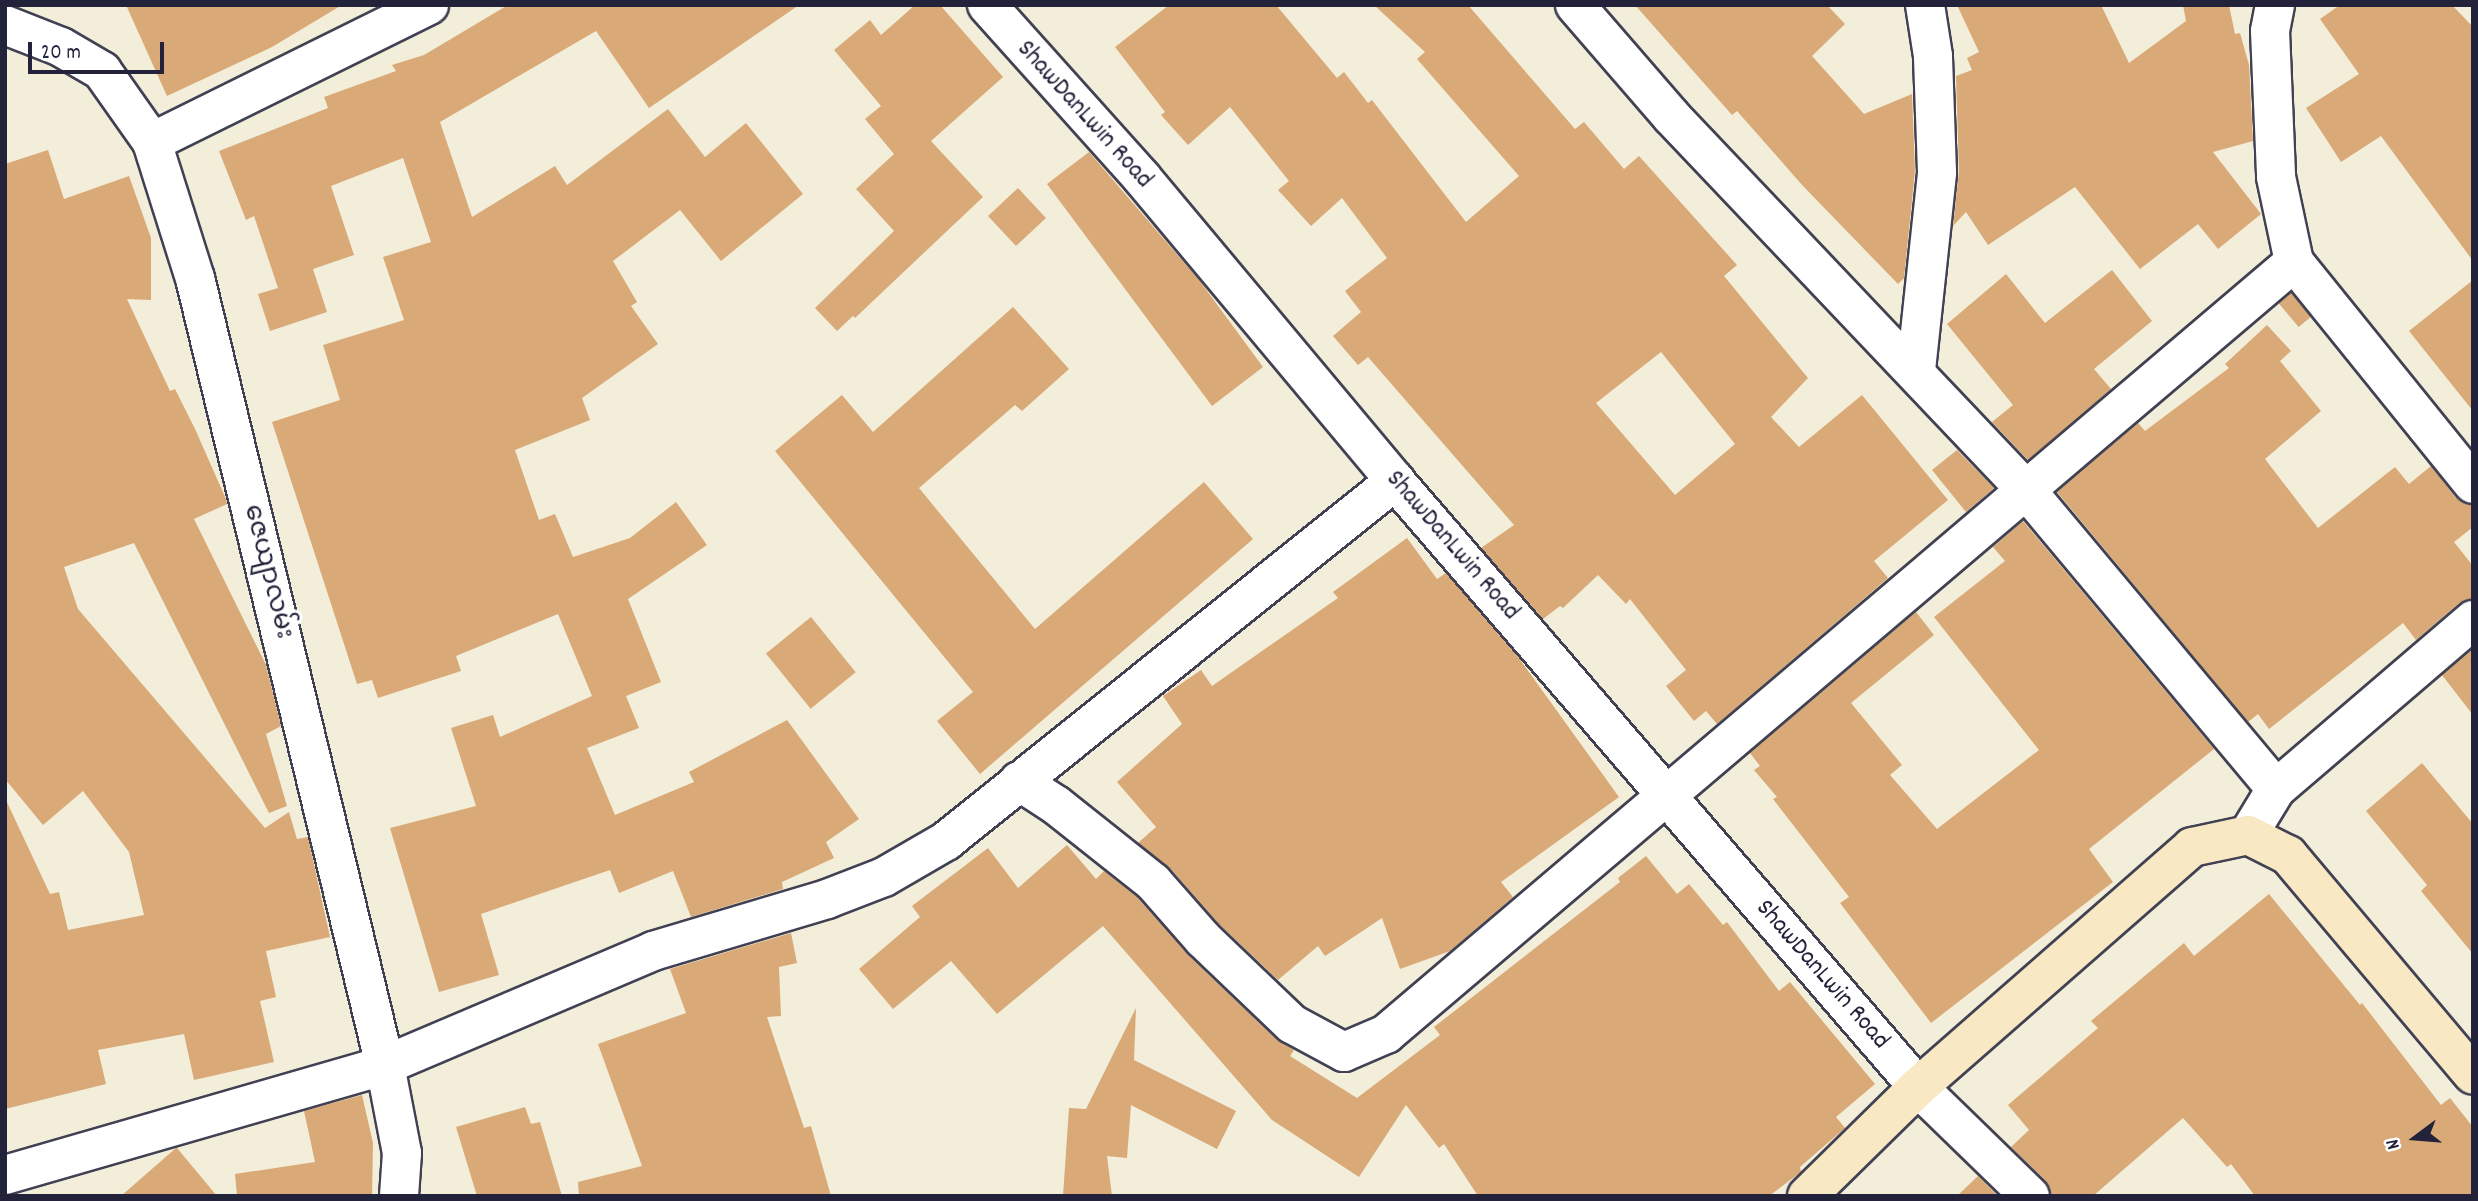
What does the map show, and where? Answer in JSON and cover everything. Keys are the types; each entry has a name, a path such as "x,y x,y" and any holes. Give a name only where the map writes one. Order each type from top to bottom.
{"main road":[{"path":"1807,1196 1918,1087 2192,848 2248,835 2288,855 2473,1075"}],"street":[{"path":"152,142 429,5"},
{"name":"ShawDanLwin Road","path":"987,5 1142,178 1395,481 1918,1087 2031,1196"},
{"path":"1574,5 1671,116 1815,270 1916,370 2027,491 2276,789"},
{"path":"1916,370 1937,172 1933,56 1925,5"},
{"path":"2275,5 2270,31 2276,177 2294,262 2473,484"},
{"name":"ဇေယျာလမ်း","path":"5,25 61,47 102,71 152,142 195,278 385,1065 402,1153 399,1196"},
{"path":"1019,781 1056,805 1153,882 1203,939 1292,1024 1344,1052 1386,1034 2294,262"},
{"path":"5,1175 385,1065 653,951 827,900 884,877 946,841 1395,481"},
{"path":"2248,835 2276,789 2473,620"}],"building":[{"path":"126,5 342,5 272,47 167,96"},
{"path":"508,5 799,5 649,108 596,31 440,122 472,217 555,166 567,185 668,109 705,157 746,123 803,194 721,261 680,210 613,261 637,302 631,306 658,344 582,398 590,420 515,450 539,520 555,514 573,557 630,538 676,502 707,545 628,599 661,682 626,696 639,728 587,748 615,815 694,782 689,772 787,720 859,819 826,842 834,858 782,882 783,889 691,917 673,871 619,893 610,870 481,914 499,975 439,992 390,828 476,806 451,728 493,715 500,737 592,696 558,614 456,656 461,671 378,698 372,680 357,684 272,422 340,400 323,345 404,320 383,257 431,242 403,158 331,186 354,255 313,269 327,312 270,331 258,294 278,288 254,216 246,220 219,151 328,108 324,97 396,71 392,65 424,55"},
{"path":"915,5 940,5 1003,77 931,141 983,197 855,318 853,316 837,331 815,308 894,231 856,189 894,154 865,119 881,106 834,50 870,20 881,35"},
{"path":"1169,5 1276,5 1337,78 1344,72 1368,103 1372,100 1466,222 1519,176 1417,59 1425,52 1374,5 1468,5 1575,129 1584,122 1624,169 1639,156 1737,265 1724,276 1808,378 1771,417 1799,447 1862,395 1948,500 1874,561 1888,578 1717,724 1706,711 1694,721 1666,686 1686,670 1630,599 1626,604 1598,575 1563,608 1560,606 1543,619 1481,548 1514,525 1368,357 1358,365 1333,336 1361,312 1345,291 1387,258 1342,198 1311,226 1278,190 1289,181 1230,107 1188,145 1161,115 1165,112 1115,47","holes":["1661,352 1735,444 1675,495 1596,403"]},
{"path":"1635,5 1827,5 1845,24 1812,56 1864,114 1912,94 1915,171 1904,278 1898,284 1803,186 1737,111 1732,115"},
{"path":"1957,5 2101,5 2129,63 2186,21 2183,5 2229,5 2235,34 2240,33 2249,65 2253,141 2213,152 2261,214 2218,249 2198,224 2140,269 2075,187 1988,245 1966,212 1953,226 1959,171 1956,76 1972,70 1967,58 1979,52"},
{"path":"2340,5 2452,5 2473,27 2473,261 2381,136 2341,162 2306,108 2359,74 2320,19"},
{"path":"48,150 64,199 129,176 151,238 151,300 127,299 170,391 175,389 195,429 226,499 227,504 194,519 266,665 281,726 266,734 287,806 269,813 134,543 64,567 78,609 265,828 289,812 297,839 308,837 330,937 266,951 276,997 260,1001 274,1062 194,1080 184,1034 98,1050 106,1084 5,1109 5,798 50,894 59,892 68,930 144,915 129,852 83,791 43,825 5,779 5,164"},
{"path":"1089,152 1199,280 1263,367 1212,406 1047,184"},
{"path":"1018,188 1046,218 1016,246 988,216"},
{"path":"2112,270 2152,321 2094,369 2111,389 2028,460 1992,422 2013,405 1947,324 2006,274 2045,323"},
{"path":"2473,280 2473,411 2409,331"},
{"path":"2291,293 2311,317 2299,327 2279,303"},
{"path":"1013,307 1069,369 1022,411 1015,405 919,488 1035,629 1204,482 1253,539 980,774 937,721 973,692 775,451 842,395 873,432"},
{"path":"2267,325 2291,351 2280,361 2321,411 2265,459 2318,528 2395,467 2409,484 2431,466 2456,498 2473,505 2473,527 2454,542 2473,566 2473,599 2459,603 2416,640 2403,623 2269,729 2258,714 2248,722 2057,492 2138,423 2145,431 2229,368 2225,364"},
{"path":"1957,450 1994,488 1966,512 1932,470"},
{"path":"2023,521 2214,749 2089,849 2113,882 1931,1023 1840,903 1849,897 1773,799 1777,797 1754,770 1760,766 1750,753 1916,612 1934,635 1851,703 1902,765 1890,775 1937,829 2039,750 1934,617 2005,561 1993,547"},
{"path":"1407,538 1437,579 1446,573 1518,657 1619,797 1501,882 1513,897 1450,951 1400,969 1382,918 1325,956 1318,946 1278,980 1219,924 1169,867 1138,843 1156,827 1117,782 1182,724 1163,696 1201,670 1212,686 1338,598 1333,592"},
{"path":"811,617 856,672 811,709 766,654"},
{"path":"2473,649 2473,715 2442,675"},
{"path":"2422,763 2473,824 2473,954 2421,891 2427,885 2366,811"},
{"path":"1067,845 1096,879 1104,871 1138,898 1188,955 1277,1040 1294,1050 1290,1056 1357,1098 1440,1035 1434,1027 1620,882 1618,878 1646,856 1677,894 1689,884 1723,925 1727,922 1779,991 1790,982 1875,1084 1836,1117 1845,1128 1800,1167 1801,1172 1769,1196 1478,1196 1444,1144 1439,1148 1406,1105 1359,1177 1272,1120 1103,926 997,1014 951,961 893,1009 859,969 920,917 912,906 988,848 1018,888"},
{"path":"2269,894 2360,1005 2362,1003 2441,1105 2450,1098 2473,1127 2473,1196 2255,1196 2231,1164 2227,1167 2183,1118 2093,1196 2051,1196 2045,1180 2011,1147 2029,1130 2008,1105 2098,1028 2091,1021 2184,943 2194,956"},
{"path":"791,933 797,963 779,967 781,1016 767,1017 804,1128 811,1126 831,1196 579,1196 578,1182 642,1166 598,1044 686,1013 670,969"},
{"path":"1136,1008 1134,1060 1236,1111 1217,1149 1131,1105 1127,1158 1107,1156 1112,1196 1063,1196 1069,1108 1086,1109"},
{"path":"362,1095 373,1143 372,1196 237,1196 235,1174 315,1162 304,1111"},
{"path":"525,1107 531,1124 540,1122 562,1196 477,1196 456,1127"},
{"path":"176,1148 217,1196 121,1196"},
{"path":"1978,1176 1998,1196 1957,1196"}]}
